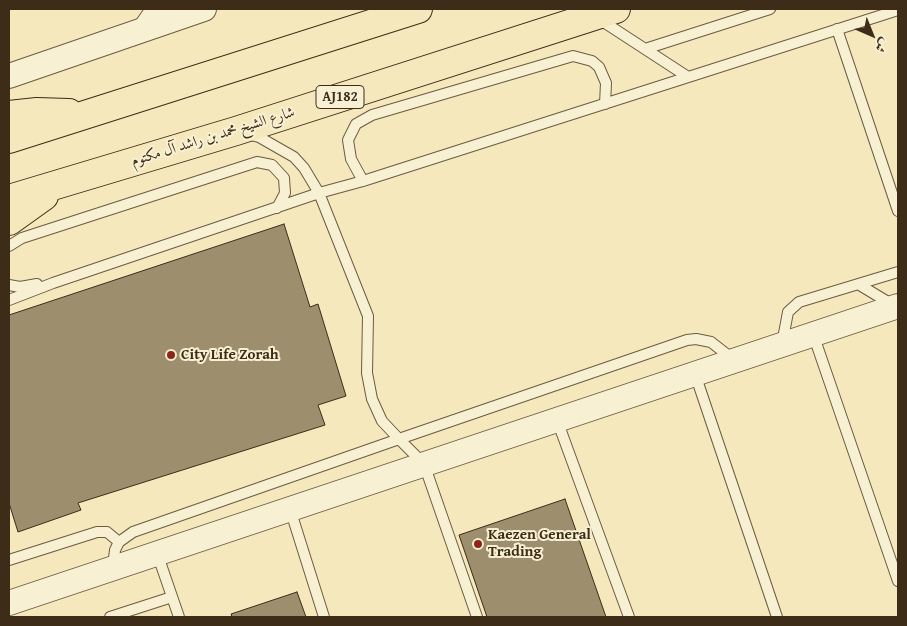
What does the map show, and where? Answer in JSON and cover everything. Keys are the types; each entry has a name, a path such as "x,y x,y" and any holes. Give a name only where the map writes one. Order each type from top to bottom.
{"highway":[{"path":"9,139 88,116 418,9"},
{"name":"شارع الشيخ محمد بن راشد آل مكتوم","path":"9,199 236,131 605,12"},
{"path":"9,115 52,112 88,116"},
{"path":"9,221 64,182"}],"street":[{"path":"142,29 156,9"},
{"path":"9,76 204,9"},
{"path":"9,603 897,306"}],"lane":[{"path":"646,49 770,9"},
{"path":"9,300 53,283 319,193 363,181 898,10"},
{"path":"605,12 646,49 688,76"},
{"path":"837,29 898,211"},
{"path":"363,181 350,159 348,140 356,124 372,115 574,56 592,60 599,67 606,83 605,104"},
{"path":"236,131 259,137 294,157 308,174 319,193 368,316 367,373 372,399 382,421 424,464 477,617"},
{"path":"9,246 22,238 257,162 272,165 284,178 285,193 277,208"},
{"path":"782,345 788,312 799,302 898,272"},
{"path":"9,285 20,287 53,283"},
{"path":"858,284 897,306"},
{"path":"813,334 898,581"},
{"path":"113,568 115,550 119,542 133,532 687,340 696,339 711,342 735,360"},
{"path":"695,374 776,617"},
{"path":"557,420 629,617"},
{"path":"290,509 324,617"},
{"path":"9,560 97,532 107,532 119,542"},
{"path":"157,553 179,617"},
{"path":"110,617 172,597"}],"building":[{"name":"City Life Zorah","path":"284,224 310,307 318,304 346,396 318,405 325,425 78,503 81,510 18,532 9,503 9,315"},
{"path":"565,499 606,617 487,617 459,535"},
{"path":"297,592 306,617 232,617 231,614"}],"place":[{"name":"City Life Zorah","path":"171,355"},
{"name":"Kaezen General Trading","path":"478,544"}]}
